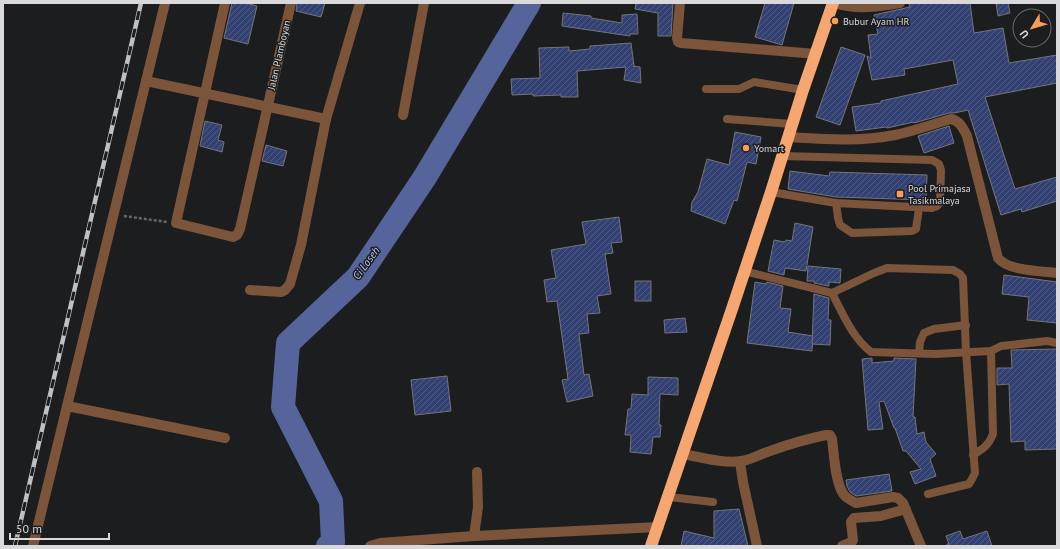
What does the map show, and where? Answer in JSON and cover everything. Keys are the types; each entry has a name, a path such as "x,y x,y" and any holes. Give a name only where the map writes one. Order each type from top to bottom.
{"highway":[{"path":"651,546 669,497 833,3"}],"street":[{"path":"33,546 165,3"},
{"path":"176,223 225,3"},
{"name":"Jalan Plamboyan","path":"176,223 233,237 237,235 291,3"},
{"path":"250,290 281,292 290,284 301,245 326,119 360,3"},
{"path":"403,115 424,3"},
{"path":"680,3 677,38 678,42 816,54"},
{"path":"833,3 847,7 868,8 900,3"},
{"path":"146,81 326,119"},
{"path":"788,137 831,140 878,137 895,135 951,119 956,120 967,136 998,258 1004,264 1016,268 1057,273"},
{"path":"67,406 225,438"},
{"path":"683,454 716,460 740,462 802,440 830,435 832,439 839,484 845,496 851,501 856,502 893,497 898,498 906,509 921,546"},
{"path":"740,462 757,546"},
{"path":"474,536 478,507 477,472"},
{"path":"842,546 852,542 853,540 851,522 854,518 880,516 906,509"},
{"path":"370,546 380,543 474,536 659,526"}],"lane":[{"path":"706,89 739,89 754,82 803,90"},
{"path":"727,119 792,124"},
{"path":"771,192 836,203 932,208 940,203 941,170 939,164 932,160 782,156"},
{"path":"836,203 840,225 852,233 912,231 916,229 918,224 919,208"},
{"path":"744,271 832,293 887,268 953,270 960,274 963,278 974,473 969,484 928,494"},
{"path":"832,293 853,333 863,346 871,352 936,354 991,351 1001,346 1047,341 1057,344"},
{"path":"919,353 920,342 924,333 934,329 966,325"},
{"path":"972,455 985,448 991,440 993,434 991,351"},
{"path":"669,497 713,502"}],"path":[{"path":"114,214 176,223"}],"building":[{"path":"232,3 246,3 257,6 248,44 224,38"},
{"path":"297,3 325,3 321,17 296,11"},
{"path":"636,3 673,3 671,36 658,36 658,13 635,9"},
{"path":"765,3 794,3 782,45 755,37"},
{"path":"970,3 974,33 1003,28 1009,63 1057,55 1057,83 985,97 1015,189 1057,177 1057,201 1022,212 1021,209 1001,215 968,110 949,113 914,123 887,128 856,131 852,107 881,103 881,101 958,84 953,60 904,69 905,75 872,80 867,56 871,58 868,35 878,34 874,15 910,7 909,4"},
{"path":"996,3 1008,3 1010,13 998,16"},
{"path":"563,13 591,16 591,18 622,23 622,15 637,14 638,34 630,34 630,36 562,26"},
{"path":"631,43 633,66 640,67 641,83 624,80 626,67 577,71 578,97 561,97 561,95 533,96 533,94 512,95 511,79 540,78 539,48 569,47 569,51 590,49 590,46"},
{"path":"841,47 865,55 840,125 816,117"},
{"path":"205,121 222,125 218,140 224,142 222,152 200,146"},
{"path":"949,126 954,143 924,153 918,136"},
{"path":"735,132 761,137 756,164 747,162 737,201 734,200 725,224 691,211 692,202 698,192 707,159 729,165"},
{"path":"266,145 287,151 283,166 262,161"},
{"path":"790,171 829,176 830,172 927,175 926,200 836,197 788,189"},
{"path":"619,217 622,242 611,243 613,253 605,254 611,294 597,296 600,313 587,314 589,333 579,334 584,375 589,374 593,396 567,402 562,380 568,379 557,301 547,302 544,280 556,278 551,250 586,244 582,222"},
{"path":"795,223 813,227 806,271 785,268 784,275 768,271 774,240 785,242 786,240 792,241"},
{"path":"808,266 841,269 840,283 829,282 829,286 814,283 814,281 807,281"},
{"path":"1004,275 1057,282 1057,323 1027,320 1029,297 1002,294"},
{"path":"635,281 651,281 651,301 635,301"},
{"path":"755,282 766,284 767,282 783,286 780,308 791,309 788,332 813,336 812,351 747,343"},
{"path":"814,294 829,298 828,320 831,320 830,345 812,344"},
{"path":"685,318 687,332 665,333 664,320"},
{"path":"1057,349 1057,449 1025,450 1025,441 1011,442 1009,384 997,385 997,368 1012,368 1011,350"},
{"path":"872,358 872,363 894,361 894,358 916,359 913,417 915,417 917,434 924,432 926,442 936,454 930,459 936,476 915,484 910,472 921,469 906,451 903,451 884,401 879,402 883,429 868,430 862,359"},
{"path":"447,376 451,411 415,415 411,380"},
{"path":"648,377 678,378 678,395 660,394 660,437 653,437 651,454 630,452 631,435 625,435 628,409 631,409 632,394 648,395"},
{"path":"889,474 892,491 856,496 850,492 847,486 846,480"},
{"path":"739,509 748,546 681,546 684,531 714,538 714,511"},
{"path":"960,531 963,539 987,531 992,546 947,546 947,544 949,544 946,536"}],"waterway":[{"name":"Ci Loseh","path":"328,546 333,542 331,501 283,407 288,343 358,277 425,177 529,3"}],"railway":[{"path":"15,546 141,3"}],"place":[{"name":"Bubur Ayam HR","path":"835,21"},
{"name":"Yomart","path":"746,148"},
{"name":"Pool Primajasa Tasikmalaya","path":"900,194"}]}
